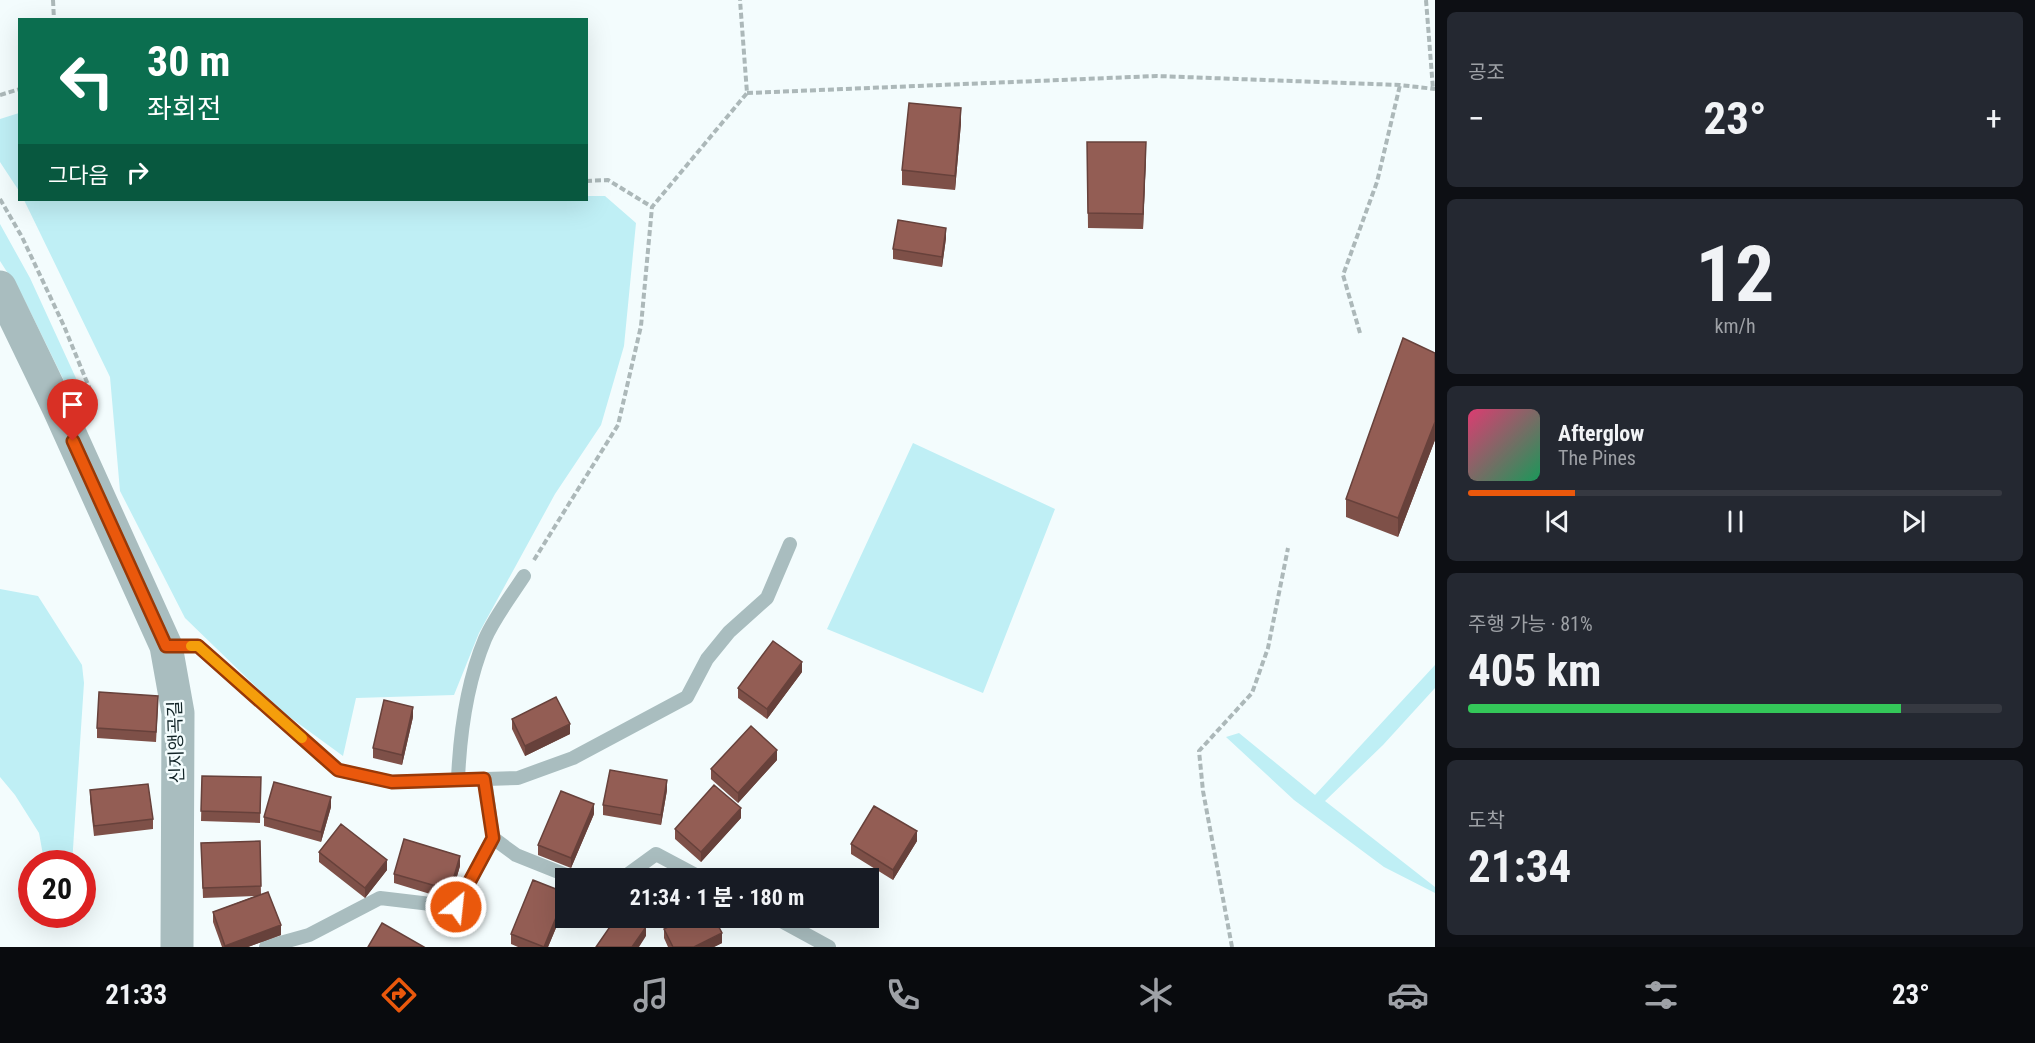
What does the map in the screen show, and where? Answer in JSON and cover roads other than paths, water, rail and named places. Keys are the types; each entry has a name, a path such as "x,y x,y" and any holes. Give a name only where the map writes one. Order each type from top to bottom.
{"street":[{"name":"신지앵곡길","path":"0,287 58,407 166,646 178,713 177,947"}],"lane":[{"path":"166,646 198,646 338,770 392,782 518,778 573,758 687,697 707,659 729,632 767,598 790,544"},
{"path":"458,779 459,755 475,669 485,638 524,576"},
{"path":"266,947 309,935 380,898 456,907 493,838 484,779"},
{"path":"493,838 516,855 555,871"},
{"path":"637,868 656,854 682,868"},
{"path":"795,928 830,947"}]}
